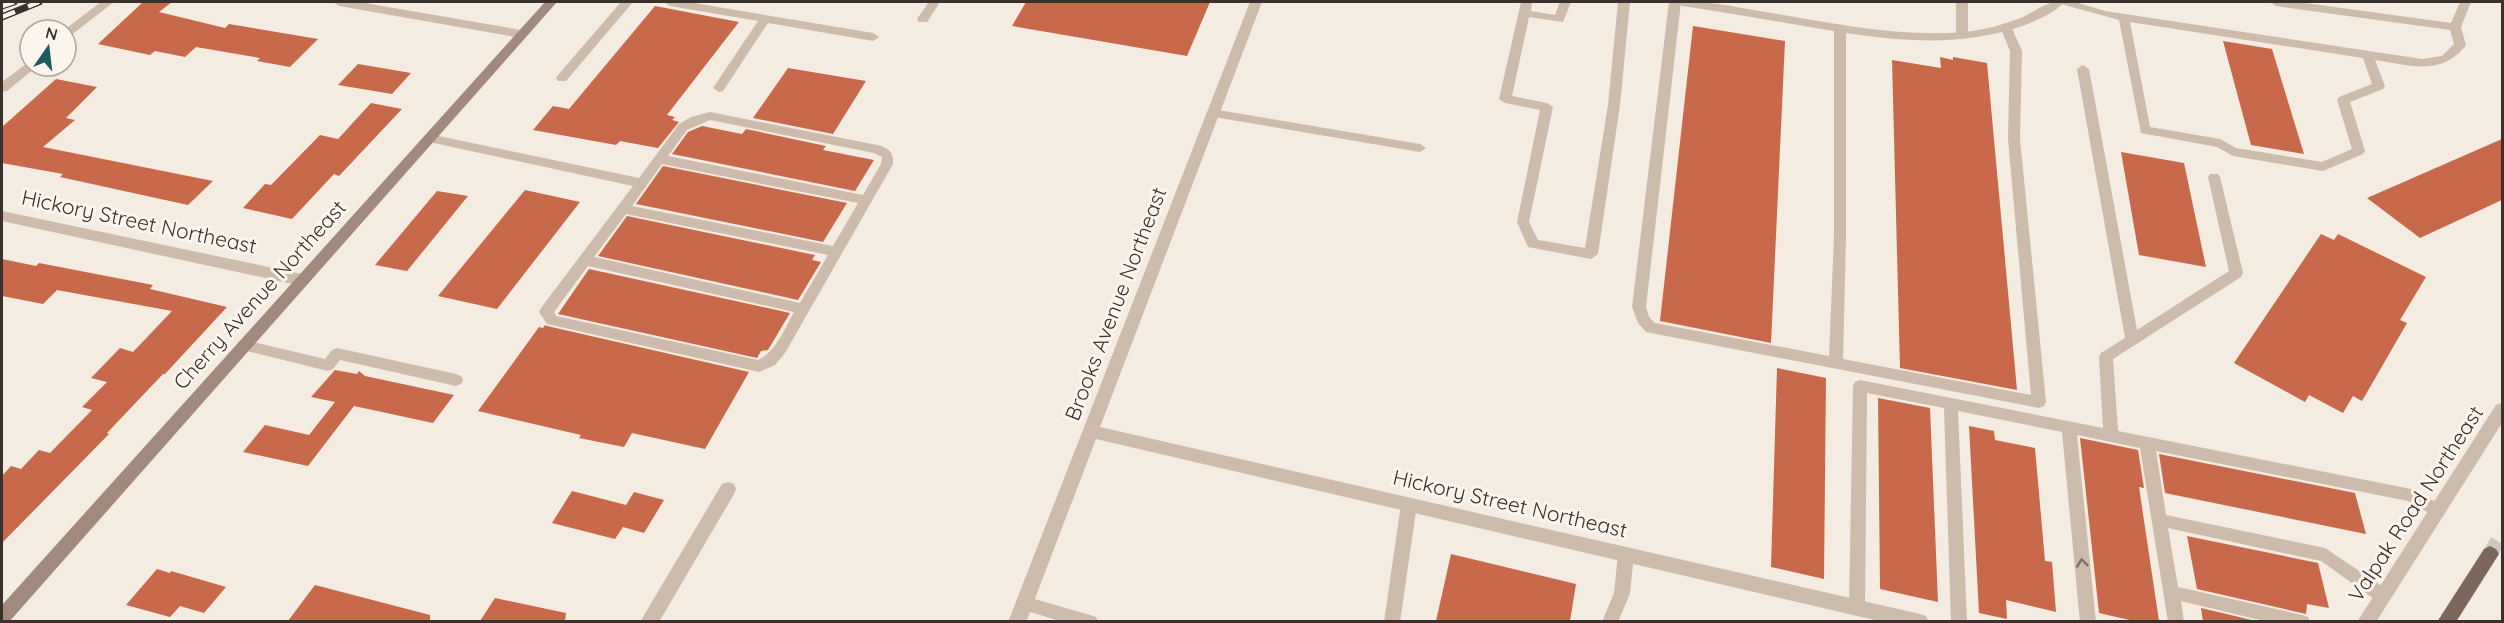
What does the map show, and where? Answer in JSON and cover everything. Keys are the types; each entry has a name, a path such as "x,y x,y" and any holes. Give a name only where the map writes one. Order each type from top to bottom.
{"main road":[{"name":"Cherry Avenue Northeast","path":"2,617 551,2"},
{"path":"2446,621 2490,554"}],"street":[{"path":"78,26 108,2"},
{"path":"339,2 521,34"},
{"name":"Brooks Avenue Northeast","path":"1017,621 1256,2"},
{"path":"1682,2 1905,37 1962,35 2006,27 2043,12 2058,2"},
{"path":"2,88 18,75"},
{"name":"Hickory Street Northeast","path":"2,216 302,280"},
{"name":"Valpak Road Northeast","path":"2367,621 2502,410"},
{"name":"Hickory Street Northeast","path":"1089,431 1920,621"},
{"path":"649,621 728,489"}],"lane":[{"path":"562,78 627,2"},
{"path":"670,2 873,37"},
{"path":"923,19 934,2"},
{"path":"1565,2 1559,19 1526,7 1505,99 1547,107 1523,222 1533,244 1591,254 1615,97 1624,2"},
{"path":"1676,2 1639,307 1643,319 1652,327 2039,402 2014,139 2016,59 2006,27"},
{"path":"1962,2 1962,35"},
{"path":"2066,2 2124,18 2422,63 2446,59 2460,45 2456,27 2465,2"},
{"path":"2276,2 2456,27"},
{"path":"719,88 766,17"},
{"path":"2124,18 2145,130 2220,143 2233,152 2323,167 2359,151 2343,100 2379,86 2368,55"},
{"path":"1836,363 1842,132 1840,28"},
{"path":"2083,69 2132,340"},
{"path":"1212,113 1420,148"},
{"path":"710,116 877,149 888,156 887,165 780,349 770,361 759,366 552,320 546,312 642,183 684,127 694,120 710,116"},
{"path":"429,138 642,183"},
{"path":"659,159 867,200"},
{"path":"2111,436 2106,357 2236,273 2214,177"},
{"path":"622,209 836,252"},
{"path":"583,260 803,309"},
{"path":"244,345 328,365 338,354 456,380"},
{"path":"1857,607 1860,386 2411,495 2438,511"},
{"path":"1952,404 1959,621"},
{"path":"2069,427 2088,621"},
{"path":"2147,443 2176,621"},
{"path":"1392,621 1409,504"},
{"path":"2160,520 2325,555 2383,596"},
{"path":"1610,621 1622,593 1626,554"},
{"path":"2171,592 2302,621"},
{"path":"1024,603 1090,621"}],"building":[{"path":"143,2 172,2 159,12 225,28 229,24 318,39 290,67 257,61 260,58 196,47 185,57 155,51 150,55 98,44"},
{"path":"1026,2 1210,2 1187,56 1012,26"},
{"path":"655,6 739,22 667,115 675,117 672,120 679,122 658,148 620,141 616,145 533,130 553,106 569,109"},
{"path":"1693,26 1785,41 1771,343 1660,321"},
{"path":"2223,41 2272,49 2304,154 2251,145"},
{"path":"1940,57 1987,63 2017,390 1900,368 1892,60 1941,68"},
{"path":"358,64 411,73 392,94 338,85"},
{"path":"788,68 866,81 833,134 753,118"},
{"path":"56,79 97,87 66,118 75,120 43,147 213,181 188,205 60,177 63,174 2,163 2,127"},
{"path":"371,103 402,109 339,176 334,174 292,219 243,208 265,184 271,185 320,135 338,139"},
{"path":"702,126 742,134 746,129 826,146 823,150 874,160 855,191 672,154 688,132"},
{"path":"2502,139 2502,200 2420,238 2367,198"},
{"path":"2121,152 2184,163 2206,267 2139,255"},
{"path":"663,166 847,203 823,242 636,204"},
{"path":"525,190 580,202 497,309 438,296"},
{"path":"437,191 468,196 407,271 375,265"},
{"path":"627,216 815,255 812,260 821,262 798,300 598,256"},
{"path":"2321,234 2334,240 2338,234 2426,277 2400,320 2407,323 2362,401 2353,396 2343,413 2309,395 2305,402 2234,363"},
{"path":"2,259 36,266 39,263 153,285 150,289 227,307 107,433 109,434 2,543 2,476 11,466 21,469 39,450 50,453 92,410 82,407 107,382 91,378 120,348 133,352 172,311 57,290 43,304 2,296"},
{"path":"589,269 790,313 768,350 761,351 757,358 558,314"},
{"path":"545,325 749,372 705,449 632,433 624,447 579,438 581,435 478,411 539,327 543,328"},
{"path":"1777,368 1826,378 1824,579 1771,567"},
{"path":"335,370 357,374 359,371 365,376 454,395 433,423 354,406 308,466 243,452 265,425 309,435 335,402 311,397"},
{"path":"1878,398 1930,408 1938,602 1880,589"},
{"path":"1969,426 1994,431 1995,440 2035,448 2045,561 2052,562 2056,612 2006,600 2007,619 1979,613"},
{"path":"2080,438 2138,450 2144,488 2139,487 2159,621 2134,621 2099,613"},
{"path":"2159,454 2355,493 2366,534 2165,493"},
{"path":"572,491 626,505 634,492 664,500 644,533 623,527 615,539 552,523"},
{"path":"2187,536 2318,563 2329,608 2307,604 2306,614 2197,589"},
{"path":"1451,554 1576,584 1570,621 1436,621"},
{"path":"157,569 226,587 204,613 180,606 170,617 126,605"},
{"path":"315,585 430,615 430,621 288,621"},
{"path":"495,598 566,613 565,621 480,621"},
{"path":"2201,608 2256,621 2203,621"}],"tunnel":[{"path":"2490,554 2502,534"}],"railway":[{"path":"2,6 14,2"},
{"path":"2,17 39,2"}]}
